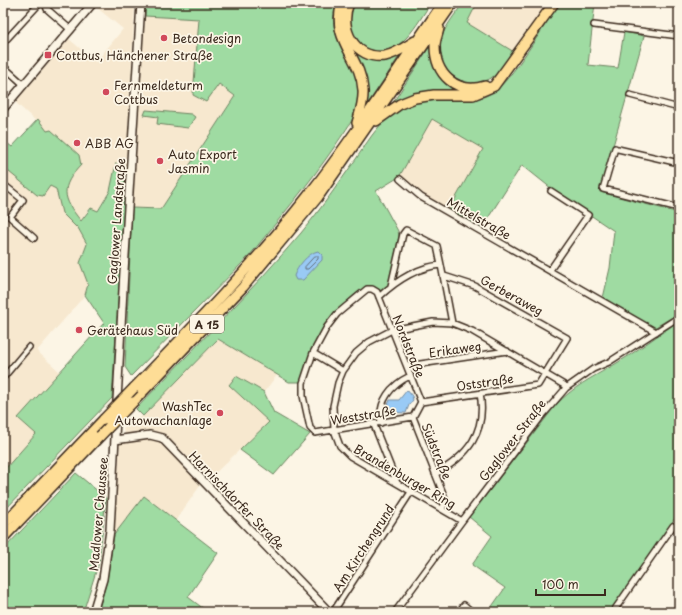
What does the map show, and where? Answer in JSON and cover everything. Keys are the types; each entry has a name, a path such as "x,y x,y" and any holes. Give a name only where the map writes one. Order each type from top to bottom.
{"highway":[{"path":"342,3 338,19 340,34 358,70 364,90 363,104 353,133"},
{"path":"349,3 345,16 349,37 357,47 369,55 390,55 398,52 419,38"},
{"name":"A 15","path":"3,524 186,335 270,243 308,196 443,3"},
{"name":"A 15","path":"3,538 243,286 318,198 369,127 454,3"},
{"path":"369,127 394,108 415,98 434,95 473,94 487,91 494,86 506,72 554,3"},
{"path":"442,20 435,45 437,63 446,78 460,86 474,88 492,82 506,72"}],"main road":[{"path":"3,109 94,3"},
{"name":"Gaglower Landstraße","path":"115,440 123,284 141,3"},
{"name":"Harnischdorfer Straße","path":"115,440 146,436 162,438 329,612"},
{"name":"Madlower Chaussee","path":"93,612 103,579 110,530 115,440"}],"street":[{"path":"3,43 40,3"},
{"path":"45,3 47,9 71,30"},
{"path":"594,25 679,36"},
{"path":"3,66 23,84"},
{"path":"630,95 679,108"},
{"path":"679,163 617,149 603,189 679,208"},
{"name":"Mittelstraße","path":"400,180 422,197 656,332"},
{"path":"3,184 23,200 10,217 34,238"},
{"path":"550,270 588,215 551,190"},
{"path":"391,286 403,234 406,230 437,246 452,323"},
{"path":"343,371 313,353 337,314 367,289 374,290 379,297 391,286 413,274 441,265"},
{"name":"Gerberaweg","path":"444,276 475,286 567,338 546,374"},
{"name":"Nordstraße","path":"379,297 421,402"},
{"name":"Gaglower Straße","path":"395,612 541,416 566,388 593,369 609,362 679,317"},
{"name":"Brandenburger Ring","path":"462,521 344,451 338,443 332,415 334,397 343,371 349,362 366,345 392,330 433,322 452,323 472,331 546,374 564,385 566,388"},
{"path":"3,378 29,347"},
{"name":"Erikaweg","path":"407,366 507,351"},
{"name":"Weststraße","path":"313,353 303,383 310,428 316,433 374,425 413,417"},
{"name":"Oststraße","path":"421,402 538,385 546,374"},
{"path":"381,423 382,407 389,392 395,385 410,376"},
{"path":"435,474 452,465 463,456 476,436 481,420 482,407 480,393"},
{"name":"Südstraße","path":"421,402 413,417 446,501 442,509"},
{"path":"374,425 397,483"},
{"name":"Am Kirchengrund","path":"333,612 409,495"},
{"path":"614,612 673,526"},
{"path":"459,612 464,605 472,612"}],"shaded area":[{"path":"99,3 135,3 126,171 116,164 110,191 97,211 90,208 77,226 87,244 80,263 88,284 85,295 37,351 60,372 18,418 37,434 5,470 3,469 3,162 37,122 15,102 69,39 96,62 123,29 96,7"},
{"path":"477,3 549,3 514,52 466,23"},
{"path":"145,16 199,19 194,95 206,101 218,84 235,96 161,209 132,208"},
{"path":"432,119 484,149 449,210 425,196 399,177"},
{"path":"218,339 277,375 264,392 236,376 229,385 269,422 210,478 164,434 148,430 126,434 124,433 123,429 125,426 143,416"},
{"path":"155,439 166,446 202,483 176,520 144,496 114,535 120,443"}],"green space":[{"path":"146,3 337,3 334,15 336,35 356,74 360,88 360,95 356,112 335,146 304,188 250,255 131,376 125,367 132,208 161,209 235,96 219,84 206,102 193,95 199,19 145,16"},
{"path":"354,3 431,3 407,37 391,49 382,51 371,50 353,37 350,19"},
{"path":"463,3 477,3 467,23 514,52 497,74 485,81 475,83 465,82 456,78 448,72 440,54 440,43 444,32"},
{"path":"559,3 595,3 588,65 618,68 624,32 644,36 600,192 679,213 679,313 654,328 603,298 610,268 614,231 552,189 522,165 481,229 449,210 483,149 432,119 399,177 376,191 398,231 399,236 389,285 381,291 371,286 367,287 354,295 338,310 316,341 302,382 289,382 218,339 143,416 136,409 240,300 301,233 316,215 385,120 403,107 416,103 429,101 467,100 480,98 492,93 500,87 518,65"},
{"path":"347,40 354,48 396,56 400,55 367,105"},
{"path":"432,43 433,63 439,76 452,84 470,91 416,94 408,96 392,104"},
{"path":"146,110 191,114 195,117 188,128 157,124 158,117 144,115"},
{"path":"38,119 47,131 51,130 79,155 81,165 69,180 66,193 70,206 81,221 91,208 98,211 110,191 116,163 126,171 112,398 3,512 3,469 5,469 36,434 18,418 104,323 85,295 88,284 80,263 87,244 77,226 76,227 62,213 56,189 50,186 43,196 37,195 3,167 3,146 7,143 12,147"},
{"path":"679,321 679,512 611,612 488,612 505,588 472,565 492,536 469,517 562,399 582,383 629,356"},
{"path":"236,376 264,392 274,413 310,434 274,475 240,450 269,422 229,385"},
{"path":"76,473 106,498 99,562 82,612 3,612 3,550"},
{"path":"144,496 218,553 188,597 208,612 98,612 107,580 114,535"}],"water":[{"path":"318,251 322,255 322,260 303,280 296,280 294,276 300,265 310,254"},
{"path":"407,390 412,396 413,400 406,413 385,412 390,400 399,400"}],"place":[{"name":"Betondesign","path":"164,38"},
{"name":"Cottbus, Hänchener Straße","path":"48,55"},
{"name":"Fernmeldeturm Cottbus","path":"106,92"},
{"name":"ABB AG","path":"77,143"},
{"name":"Auto Export Jasmin","path":"160,161"},
{"name":"Gerätehaus Süd","path":"79,330"},
{"name":"WashTec Autowachanlage","path":"220,413"}]}
